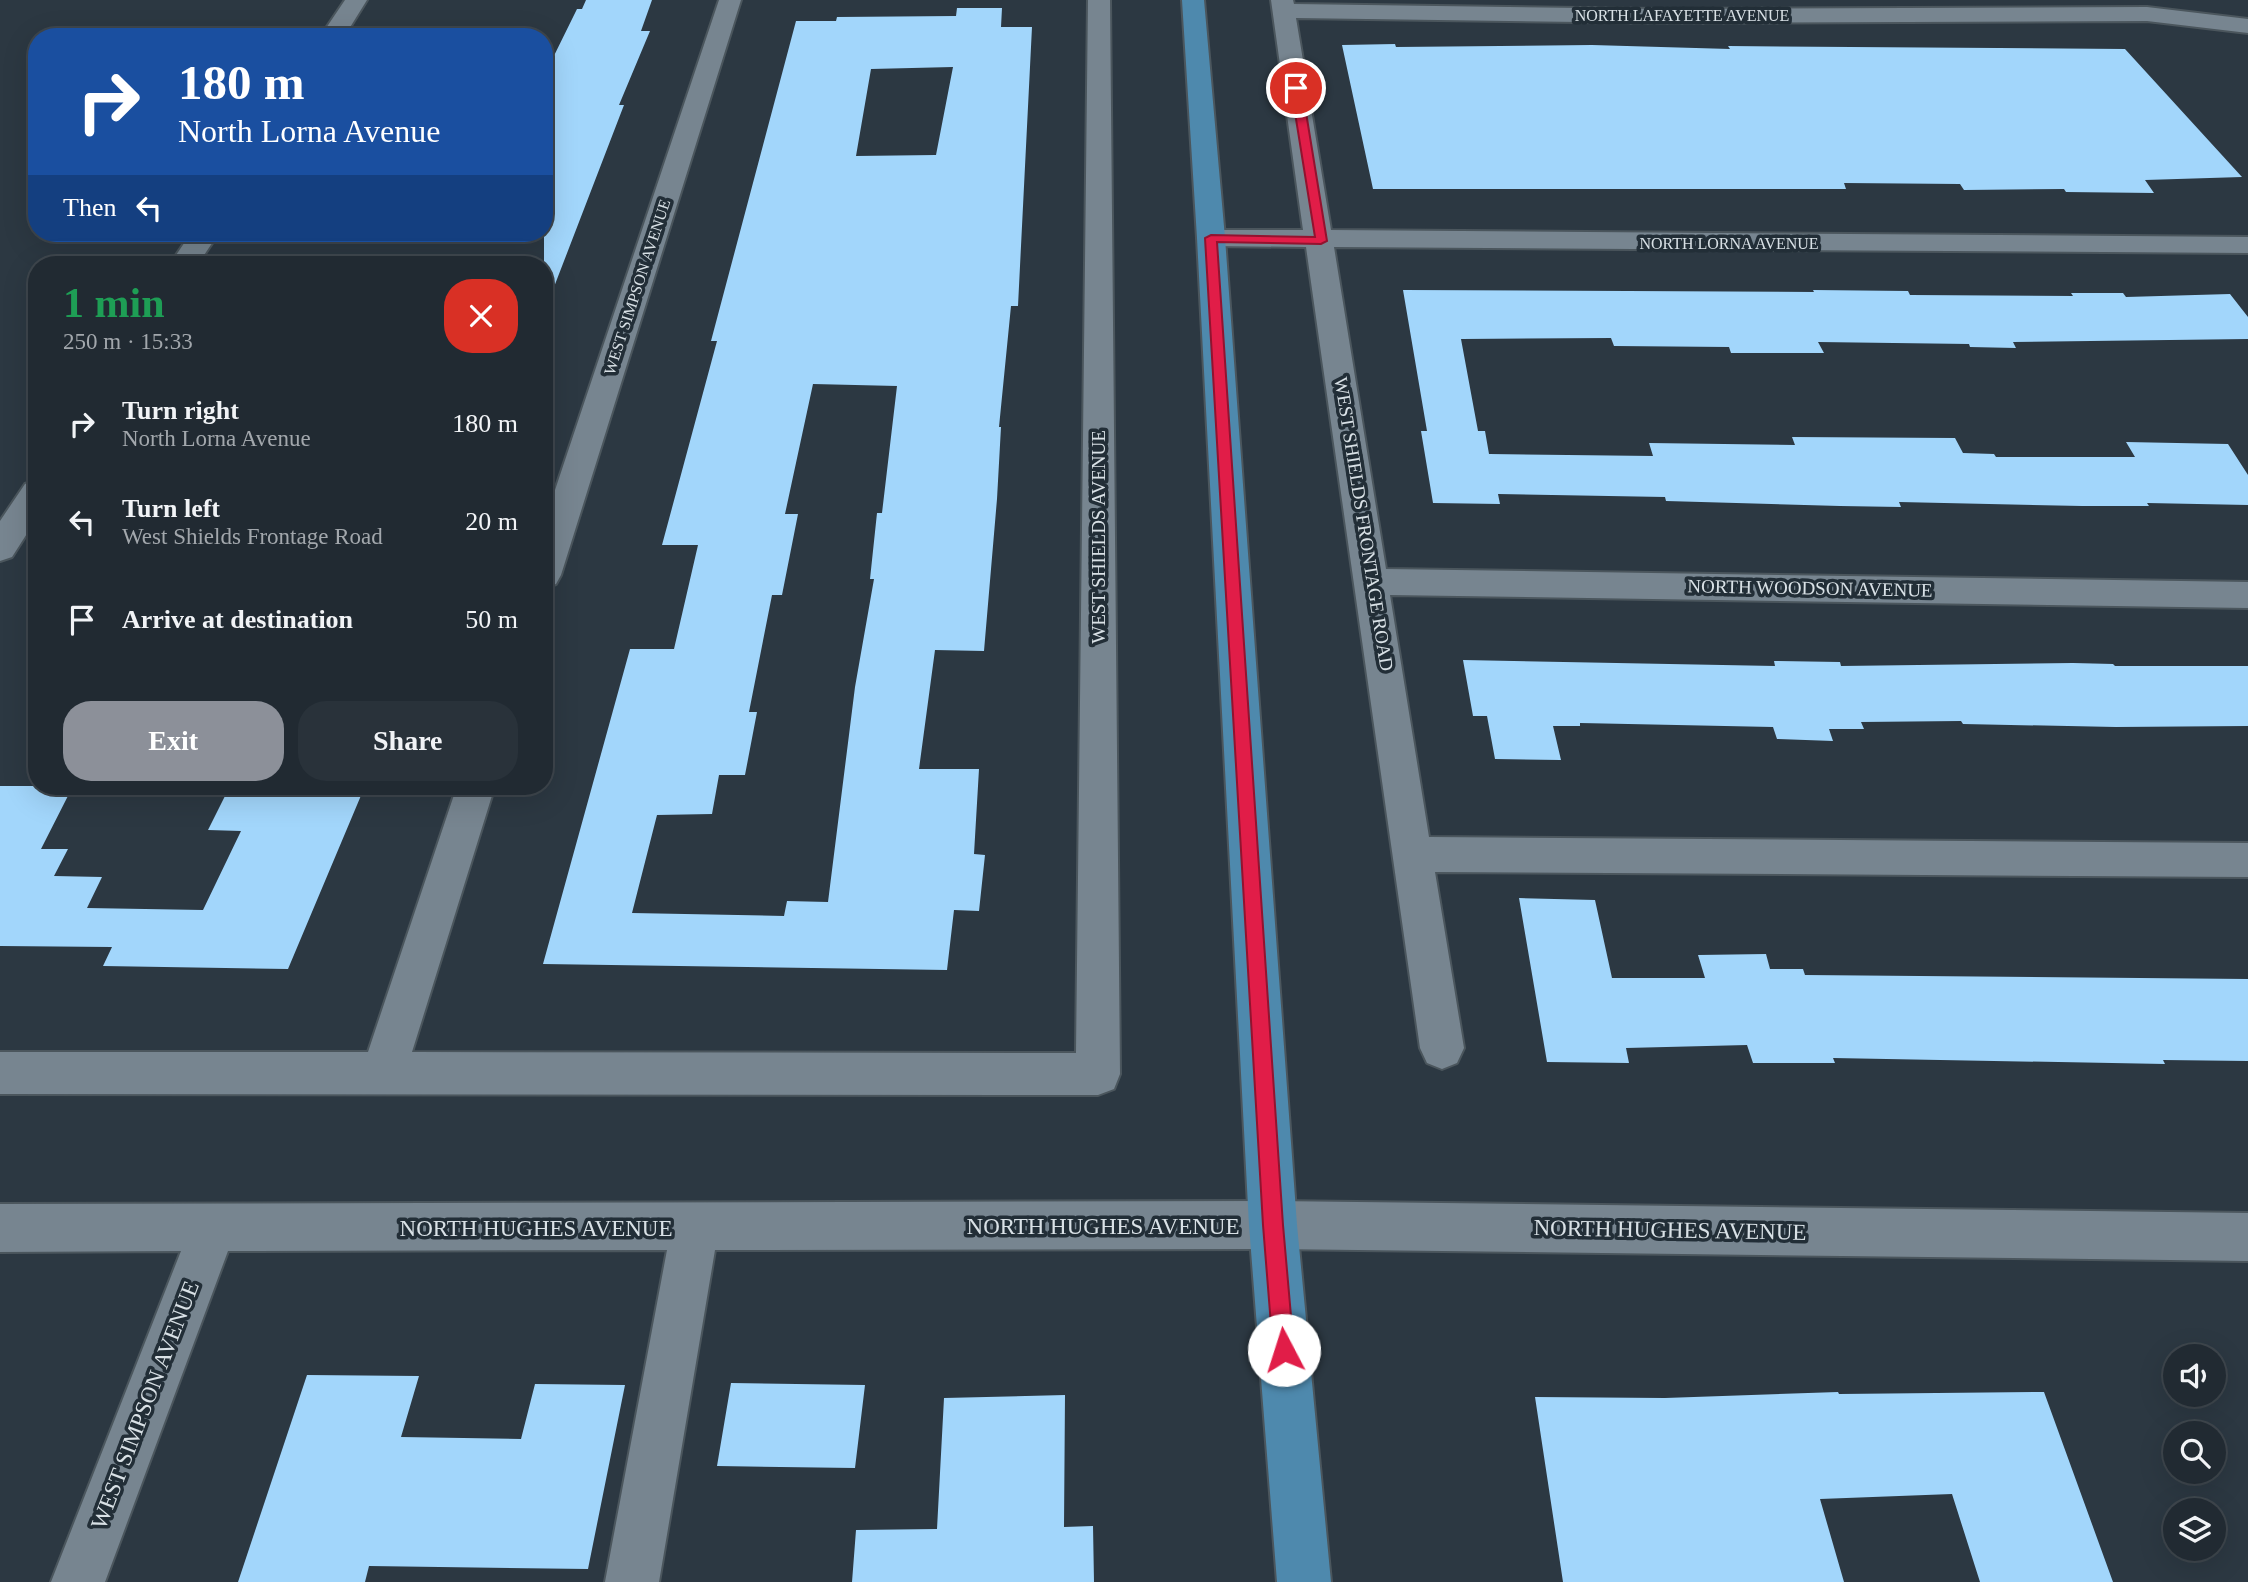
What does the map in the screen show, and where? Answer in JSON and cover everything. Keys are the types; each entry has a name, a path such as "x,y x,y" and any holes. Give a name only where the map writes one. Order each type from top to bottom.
{"main road":[{"path":"1193,0 1211,238 1273,1225 1304,1582"}],"street":[{"path":"338,28 356,0"},
{"name":"WEST SIMPSON AVENUE","path":"553,547 730,0"},
{"name":"WEST SHIELDS AVENUE","path":"383,1073 1098,1073 1098,0"},
{"name":"NORTH LAFAYETTE AVENUE","path":"1283,6 1991,7 2147,14 2248,26"},
{"name":"WEST SHIELDS FRONTAGE ROAD","path":"1283,6 1321,241 1442,1048"},
{"name":"NORTH LORNA AVENUE","path":"1211,238 1321,241 2248,245"},
{"path":"0,548 28,506"},
{"name":"NORTH WOODSON AVENUE","path":"1373,582 2248,594"},
{"path":"0,1073 383,1073 473,795"},
{"path":"1413,854 2248,860"},
{"name":"NORTH HUGHES AVENUE","path":"0,1228 1273,1225 2248,1237"},
{"path":"632,1582 695,1227"},
{"name":"WEST SIMPSON AVENUE","path":"78,1582 212,1229"}],"building":[{"path":"586,0 652,0 641,31 650,31 619,105 624,105 553,290 553,256 544,256 544,242 553,242 553,58 577,9 582,9"},
{"path":"957,8 1002,8 1001,27 1032,27 1018,306 1011,306 999,427 997,499 984,651 935,650 919,769 979,769 974,854 985,855 979,911 954,910 947,970 543,964 630,649 674,649 698,545 662,545 717,341 711,341 796,21 836,21 837,17 956,16","holes":["953,67 936,155 856,156 871,69","813,384 897,386 882,513 877,513 870,579 874,579 855,687 828,902 787,901 784,916 632,913 657,815 712,814 719,775 745,775 757,712 749,712 772,595 782,595 798,514 785,514"]},
{"path":"1395,44 1396,47 1592,45 1730,49 1728,46 2125,49 2242,177 2145,180 2154,193 2066,192 2064,189 1964,190 1960,184 1844,183 1846,189 1373,189 1342,45"},
{"path":"1403,290 1814,292 1813,290 1908,291 1910,295 2073,296 2071,293 2123,293 2126,297 2230,294 2248,317 2248,339 2013,342 2016,348 1970,347 1969,344 1818,342 1824,353 1731,353 1729,347 1614,346 1611,338 1461,339 1478,431 1485,431 1489,454 1653,456 1649,443 1795,445 1792,437 1955,438 1963,453 1994,454 1996,457 2135,457 2126,442 2228,444 2248,475 2248,505 2147,503 2149,506 2082,506 1899,502 1901,507 1666,501 1665,497 1498,494 1500,504 1433,503 1421,431 1427,431"},
{"path":"1463,660 1775,666 1774,661 1840,662 1841,666 2073,663 2115,666 2248,666 2248,726 2116,727 1963,724 1961,721 1861,722 1864,729 1829,729 1833,741 1777,739 1773,727 1580,723 1580,726 1553,726 1561,760 1495,759 1487,716 1473,716"},
{"path":"0,786 28,786 28,795 68,795 41,849 68,849 54,876 102,877 87,908 203,910 241,831 208,830 226,795 361,795 288,969 103,966 112,947 0,946"},
{"path":"1519,898 1595,900 1612,978 1705,978 1698,955 1766,954 1770,969 1803,969 1805,975 2248,979 2248,1061 2163,1060 2165,1064 1833,1058 1835,1063 1753,1063 1747,1045 1626,1048 1629,1063 1547,1062"},
{"path":"307,1375 419,1376 401,1437 521,1439 535,1384 625,1385 588,1569 369,1566 365,1582 238,1582"},
{"path":"731,1383 865,1385 855,1468 717,1466"},
{"path":"1838,1392 2044,1392 2113,1582 1980,1582 1952,1494 1820,1499 1844,1582 1563,1582 1535,1397 1665,1398"},
{"path":"1065,1395 1064,1527 1093,1526 1094,1582 852,1582 856,1530 937,1529 944,1398"}],"route":[{"path":"1284,1350 1273,1225 1211,238 1321,241 1296,88"}]}
